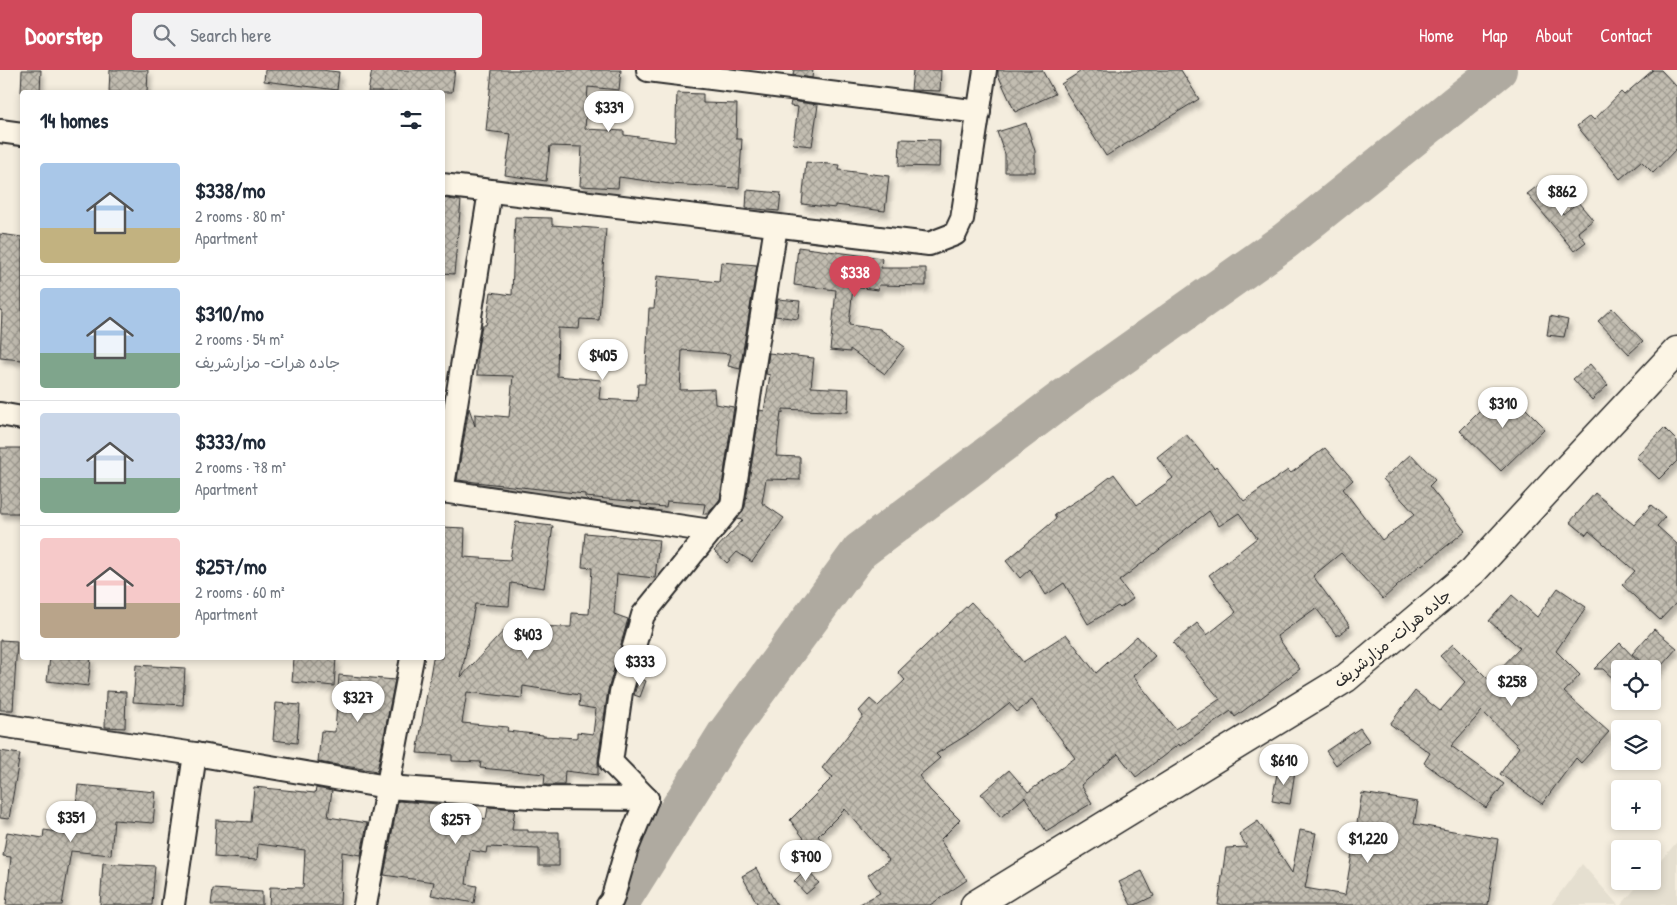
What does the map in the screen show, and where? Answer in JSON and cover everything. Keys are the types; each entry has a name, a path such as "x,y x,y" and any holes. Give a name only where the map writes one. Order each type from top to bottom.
{"highway":[{"name":"جاده هرات- مزارشریف","path":"975,905 1346,678 1473,572 1677,351"}],"street":[{"path":"648,70 979,112"},
{"path":"445,185 929,244 956,234 962,220 985,70"},
{"path":"0,131 20,134"},
{"path":"445,479 490,191"},
{"path":"648,799 611,762 621,692 643,615 732,505 776,226"},
{"path":"0,414 20,418"},
{"path":"445,492 711,531"},
{"path":"365,905 412,660"},
{"path":"0,725 195,754 387,787 546,798 648,799"},
{"path":"173,905 195,754"},
{"path":"608,905 612,900 627,848 648,799"}],"shaded area":[{"path":"1677,842 1677,905 1621,905 1634,890 1661,890 1661,860"},
{"path":"1582,864 1618,905 1551,905"}],"building":[{"path":"22,70 41,70 40,90 21,90"},
{"path":"110,70 148,70 147,90 109,90"},
{"path":"265,70 321,70 339,72 337,90 264,81"},
{"path":"372,70 455,70 452,92 445,92 445,90 368,90"},
{"path":"492,70 621,70 619,90 588,87 585,129 624,131 624,135 675,142 677,93 703,94 703,103 737,104 736,139 742,139 739,188 669,184 619,177 618,188 580,186 582,147 550,146 546,181 505,175 511,134 486,131"},
{"path":"794,70 813,70 812,78 793,75"},
{"path":"913,70 941,70 940,91 911,90"},
{"path":"998,70 1042,70 1055,94 1015,112 998,75"},
{"path":"1083,70 1181,70 1199,99 1106,156 1061,84"},
{"path":"1653,70 1661,70 1677,87 1677,148 1653,173 1641,161 1620,179 1577,126 1590,116 1594,120 1621,92 1624,95"},
{"path":"791,101 818,105 812,146 793,144 798,107 790,106"},
{"path":"1026,123 1035,151 1035,172 1005,172 1005,154 997,132"},
{"path":"900,139 940,140 939,167 899,166"},
{"path":"806,162 840,165 839,170 889,176 885,211 835,205 835,208 802,204"},
{"path":"1540,184 1563,214 1578,202 1593,220 1578,232 1586,242 1574,251 1527,194"},
{"path":"747,190 781,193 779,211 746,208"},
{"path":"445,198 461,201 454,274 445,273"},
{"path":"515,217 552,218 552,225 606,229 599,320 580,319 579,329 558,328 557,376 601,380 599,399 637,401 638,384 645,384 649,308 654,308 657,276 719,282 721,262 757,265 740,369 728,366 731,354 682,350 680,390 714,389 715,404 734,407 720,499 708,514 703,514 705,504 667,501 666,507 641,505 641,502 585,497 585,494 457,480 469,408 475,426 475,414 509,417 513,376 477,375 477,353 482,325 486,325 491,292 512,295"},
{"path":"0,234 20,237 20,360 0,358 2,311 0,310"},
{"path":"798,247 882,258 881,268 926,268 926,286 879,285 878,290 853,287 849,325 880,329 905,347 885,374 850,349 850,352 830,350 836,290 794,285"},
{"path":"778,299 800,301 798,319 775,316"},
{"path":"1612,308 1643,341 1629,354 1598,321"},
{"path":"1550,316 1568,320 1564,337 1547,335"},
{"path":"769,353 814,358 811,387 849,389 848,412 783,409 783,413 781,412 776,456 800,457 800,480 766,479 762,503 784,518 752,562 737,552 727,563 714,551 743,520 737,519 745,507 760,410 764,411 770,375 766,374"},
{"path":"1590,364 1608,385 1592,400 1573,379"},
{"path":"1504,387 1545,428 1501,471 1460,431"},
{"path":"1664,428 1677,441 1677,461 1659,479 1636,457"},
{"path":"1186,434 1214,468 1216,466 1244,501 1288,470 1291,473 1325,448 1353,480 1343,489 1382,540 1415,514 1383,479 1411,454 1435,480 1429,486 1465,531 1422,566 1421,564 1383,599 1341,553 1313,576 1350,626 1337,636 1316,608 1277,636 1300,669 1235,717 1231,711 1180,746 1179,744 1136,777 1118,754 1081,785 1092,803 1046,831 1025,797 1001,817 981,794 1009,770 1028,792 1075,758 1032,700 1017,712 1009,703 975,730 936,754 940,758 919,776 960,820 940,840 967,880 930,905 858,905 880,893 868,875 889,860 845,809 818,836 826,847 807,861 797,848 806,841 790,820 833,777 822,768 863,716 859,711 870,699 878,706 905,680 898,672 971,602 1023,662 1066,634 1096,673 1137,636 1155,656 1133,676 1175,729 1220,699 1173,643 1197,623 1207,635 1236,612 1209,575 1257,538 1239,513 1219,526 1209,511 1119,581 1133,599 1120,608 1118,606 1088,624 1064,583 1046,595 1030,569 1020,578 1006,561 1056,519 1054,515 1114,474 1137,505 1173,478 1157,457"},
{"path":"0,448 20,448 20,513 0,513"},
{"path":"1595,493 1634,525 1651,505 1665,517 1657,526 1677,544 1677,602 1660,620 1622,585 1635,571 1589,531 1586,535 1570,522"},
{"path":"516,522 553,526 544,588 511,583 509,606 475,604 461,677 508,626 571,627 572,613 589,614 592,568 582,567 585,533 659,540 655,578 617,574 614,614 628,619 608,690 598,760 598,775 565,771 564,785 544,785 545,774 480,768 481,762 452,761 452,755 417,753 433,660 445,660 445,527 465,528 464,557 510,560","holes":["523,686 580,695 579,706 596,709 593,734 577,732 577,738 543,736 507,731 508,727 462,723 467,692 522,698"]},
{"path":"1558,588 1586,607 1556,651 1580,675 1564,692 1609,732 1581,763 1576,758 1542,804 1500,774 1519,747 1482,711 1451,746 1504,784 1486,808 1424,763 1430,753 1390,724 1415,691 1440,711 1465,682 1440,656 1453,644 1489,680 1520,648 1489,621 1512,595 1537,617"},
{"path":"1654,629 1677,648 1661,666 1661,660 1639,660 1632,654"},
{"path":"0,640 17,641 13,710 0,710"},
{"path":"1620,643 1636,660 1611,660 1611,677 1603,669 1594,669"},
{"path":"50,660 91,660 88,686 47,681"},
{"path":"294,660 336,660 334,686 292,682"},
{"path":"136,665 185,668 183,705 133,702"},
{"path":"339,675 395,680 377,771 318,762 321,731 335,732"},
{"path":"639,678 646,681 640,697 634,695"},
{"path":"106,691 126,692 125,728 105,727"},
{"path":"276,703 300,705 297,743 273,740"},
{"path":"1360,728 1369,741 1336,765 1326,751"},
{"path":"0,751 20,754 9,819 0,818"},
{"path":"1278,768 1295,771 1290,804 1272,801"},
{"path":"78,785 156,792 153,823 114,820 111,855 71,851 62,905 6,905 11,857 3,856 7,832 43,838 44,830 73,834"},
{"path":"254,787 315,793 316,788 332,791 328,817 367,823 361,855 342,852 340,905 269,905 270,887 303,888 305,850 258,844 257,860 214,857 216,820 251,822"},
{"path":"1362,793 1418,802 1414,824 1498,839 1488,905 1218,905 1226,848 1247,847 1239,834 1258,821 1292,873 1300,830 1316,833 1305,888 1345,895"},
{"path":"398,801 439,804 439,811 486,819 488,807 515,809 512,830 559,832 559,866 539,866 539,849 487,847 486,853 470,850 466,884 477,886 474,903 431,895 434,882 384,875"},
{"path":"103,863 155,866 152,905 100,905"},
{"path":"756,868 777,905 758,905 742,876"},
{"path":"806,869 819,883 806,894 794,881"},
{"path":"1142,871 1154,896 1131,905 1119,882"},
{"path":"213,889 262,892 262,905 211,905"}],"waterway":[{"path":"619,905 725,735 860,551 1062,399 1285,241 1498,70"}]}
